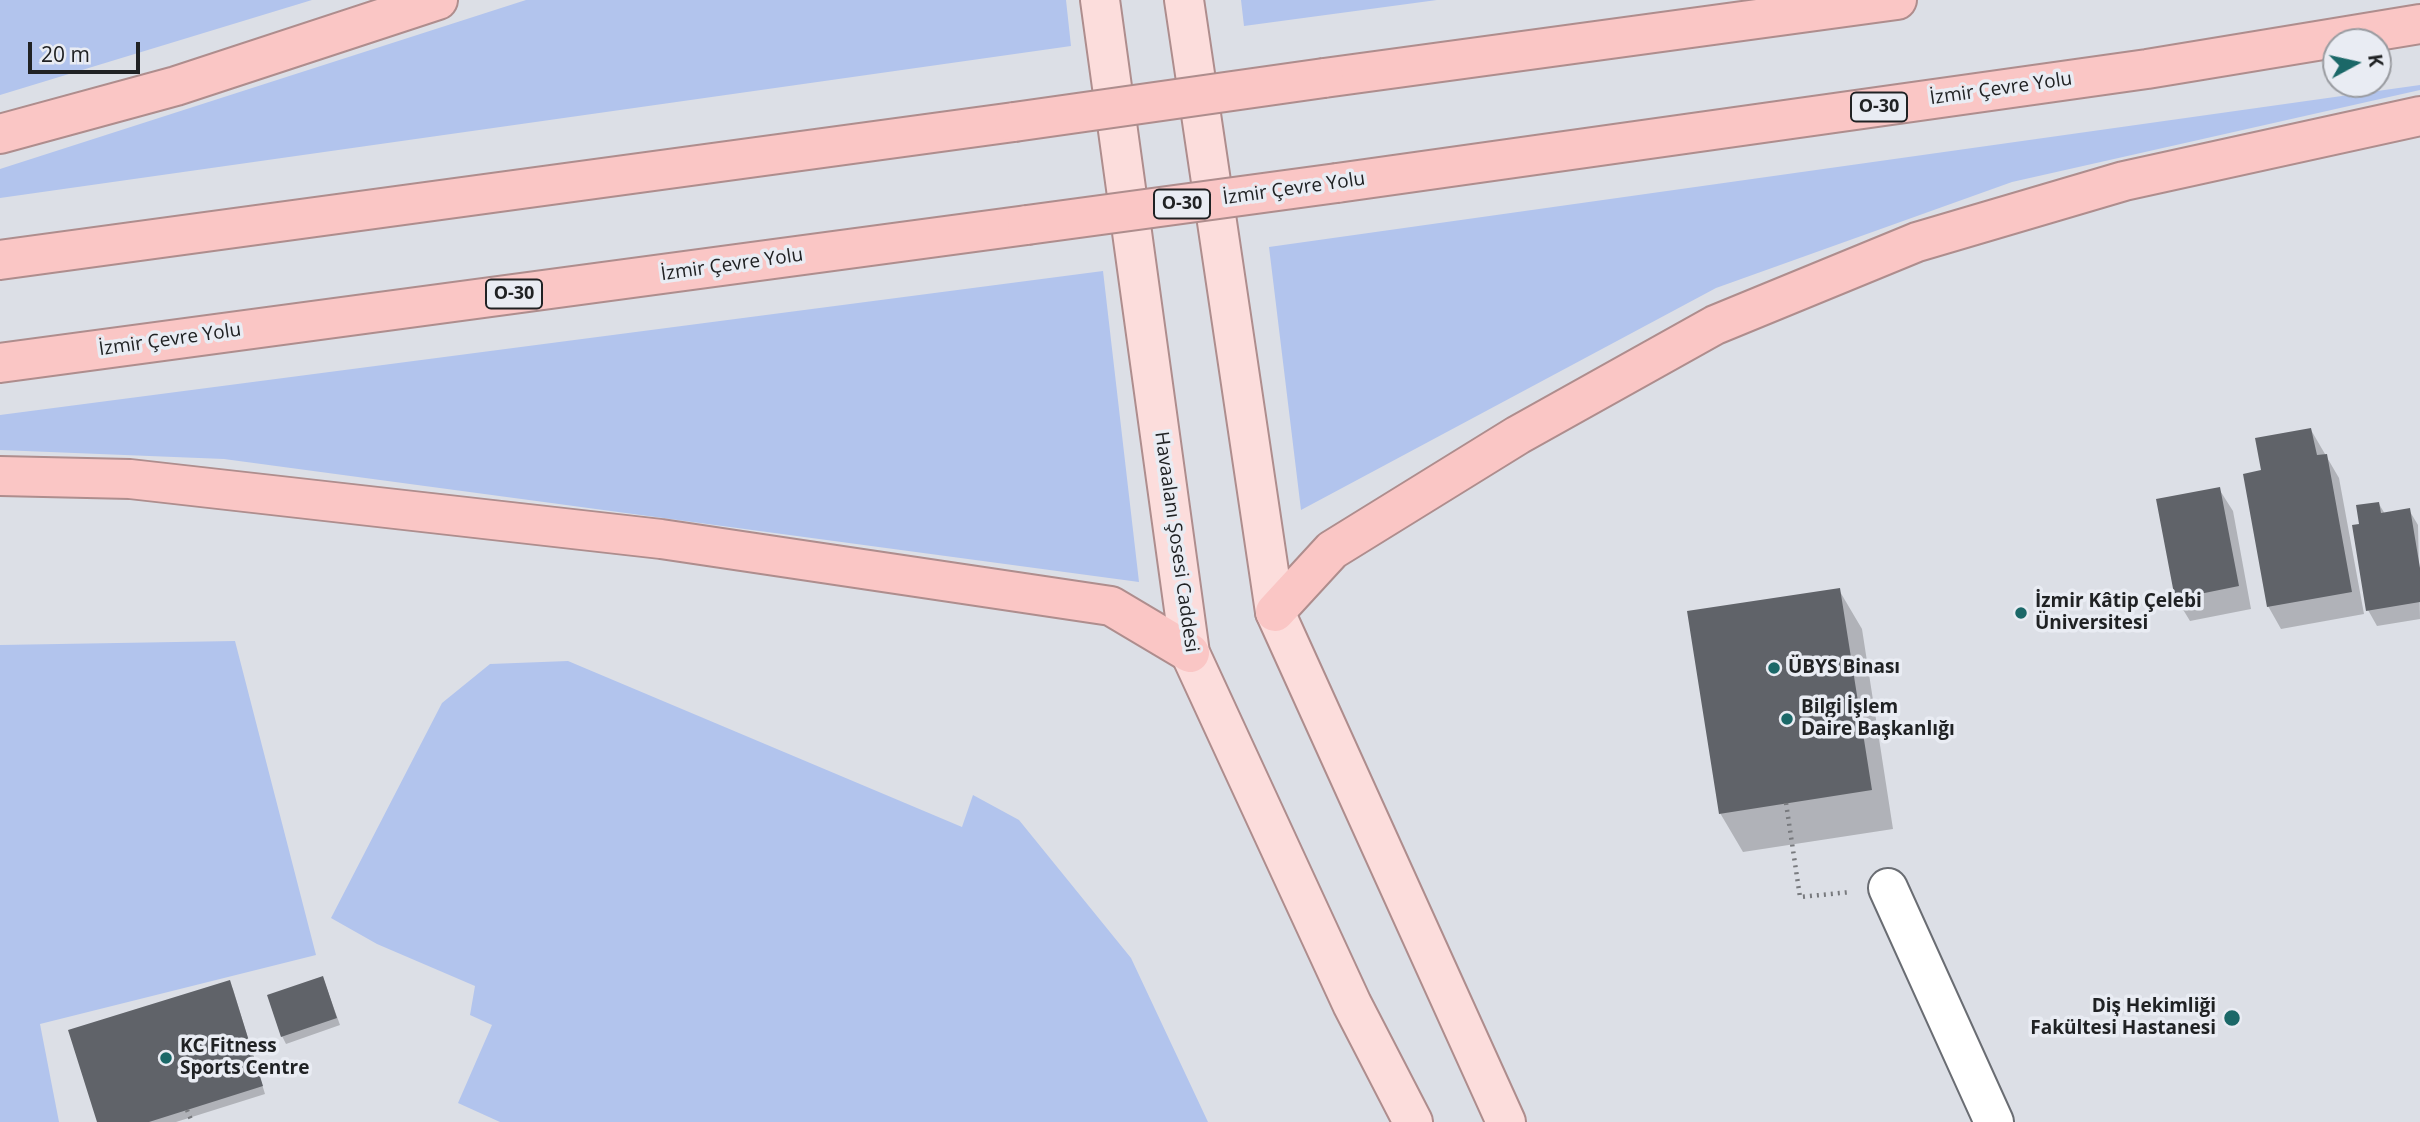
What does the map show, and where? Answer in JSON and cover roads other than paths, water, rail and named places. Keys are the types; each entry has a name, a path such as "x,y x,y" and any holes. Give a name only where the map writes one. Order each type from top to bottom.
{"highway":[{"path":"0,134 176,86 438,0"},
{"path":"0,260 1897,0"},
{"name":"İzmir Çevre Yolu","path":"0,363 1337,183 2147,69 2420,24"},
{"path":"1275,612 1332,550 1518,435 1715,325 1917,242 2123,181 2420,116"},
{"path":"0,476 130,479 675,541 1111,606 1190,653"}],"main road":[{"name":"Havaalanı Şosesi Caddesi","path":"1100,0 1190,653 1352,1004 1413,1122"},
{"path":"1184,0 1275,612 1506,1122"}],"lane":[{"path":"1888,888 1994,1122"}],"place":[{"name":"İzmir Kâtip Çelebi Üniversitesi","path":"2021,613"},
{"name":"ÜBYS Binası","path":"1774,668"},
{"name":"Bilgi İşlem Daire Başkanlığı","path":"1787,719"},
{"name":"Diş Hekimliği Fakültesi Hastanesi","path":"2232,1018"},
{"name":"KC Fitness Sports Centre","path":"166,1058"}]}
